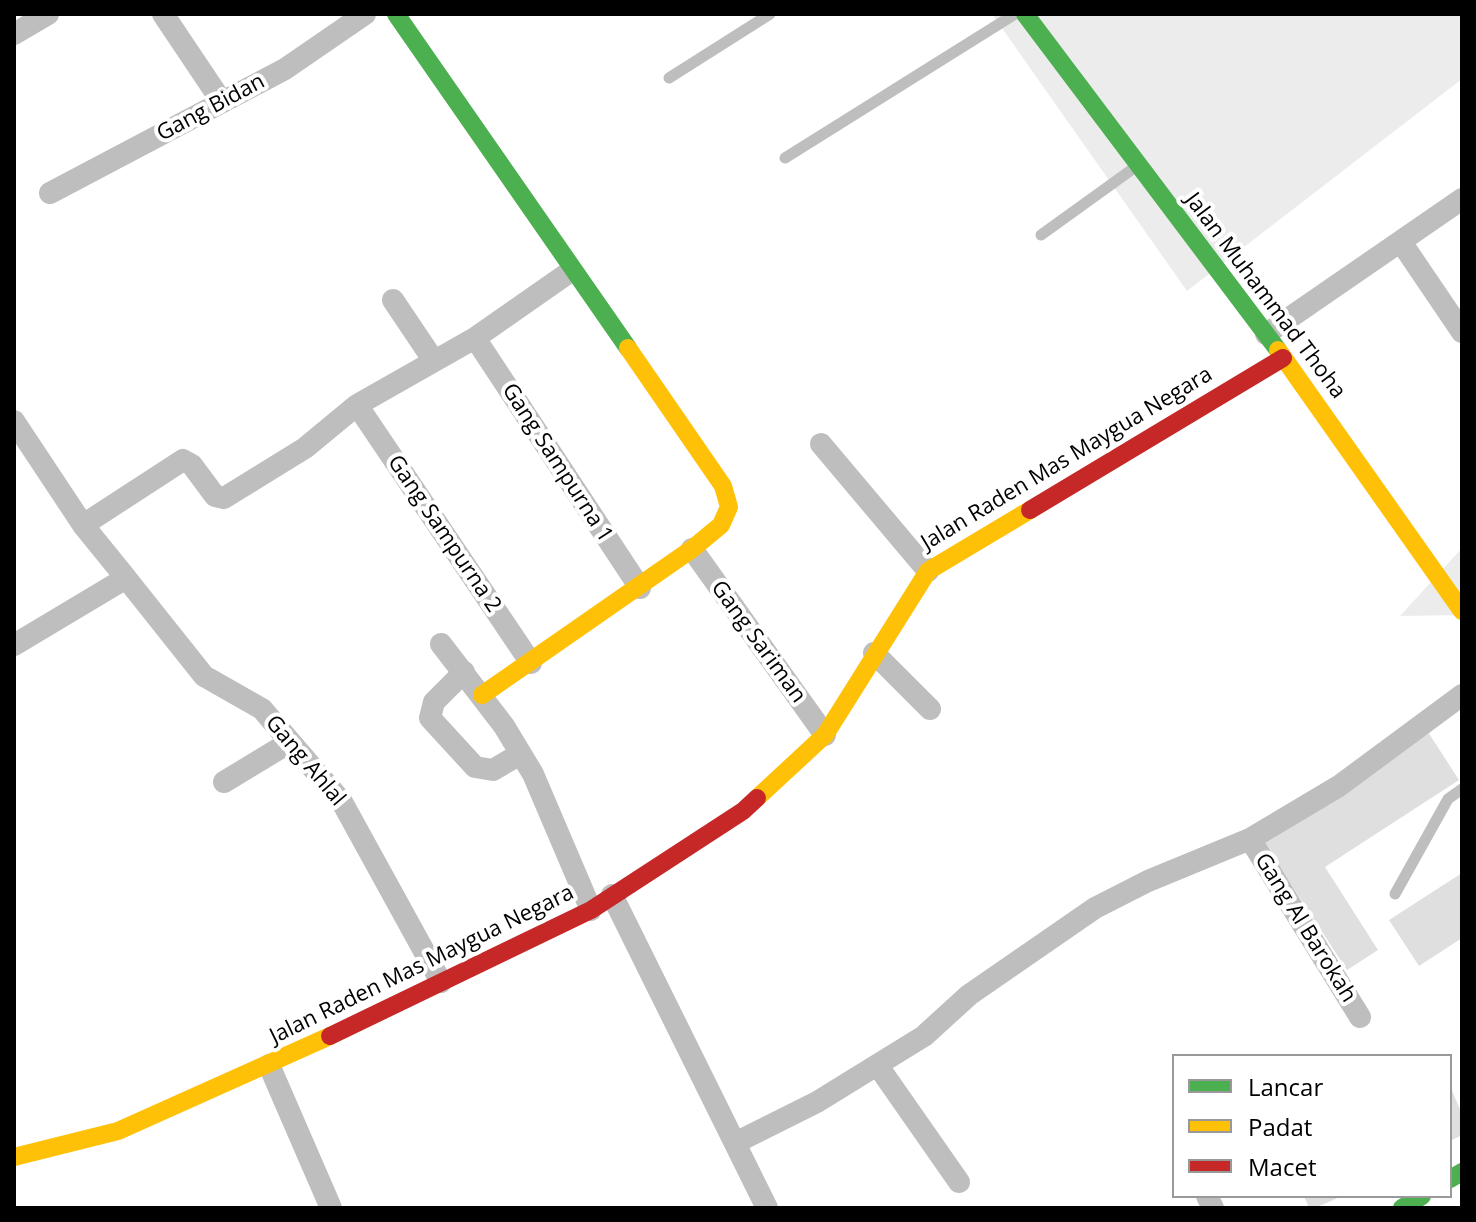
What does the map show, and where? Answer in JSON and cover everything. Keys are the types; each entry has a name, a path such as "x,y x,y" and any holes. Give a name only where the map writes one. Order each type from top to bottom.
{"street":[{"path":"14,34 48,14"},
{"path":"163,14 222,102"},
{"name":"Gang Bidan","path":"50,193 285,69 365,14"},
{"path":"396,14 727,496 728,515 721,525 692,549 482,695"},
{"name":"Jalan Muhammad Thoha","path":"1025,14 1266,334 1462,611"},
{"path":"1266,334 1462,199"},
{"path":"1401,242 1462,332"},
{"path":"83,525 183,460 192,465 215,496 224,498 305,448 357,405 475,338 571,271"},
{"path":"393,300 434,361"},
{"name":"Gang Sampurna 1","path":"475,338 640,588"},
{"name":"Jalan Raden Mas Maygua Negara","path":"14,1157 118,1131 269,1065 591,910 743,811 825,735 928,571 1283,358"},
{"name":"Gang Sampurna 2","path":"357,405 531,663"},
{"name":"Gang Ahlal","path":"14,421 83,525 204,676 262,709 342,802 441,982"},
{"path":"821,444 928,571"},
{"name":"Gang Sariman","path":"692,549 825,735"},
{"path":"14,645 126,578"},
{"path":"441,644 482,695 542,790 591,910"},
{"path":"874,653 930,709"},
{"path":"464,672 434,702 430,718 475,767 493,770 520,754"},
{"path":"735,1143 817,1102 924,1036 969,995 1095,908 1148,881 1250,839 1339,786 1462,695"},
{"path":"224,782 290,742"},
{"name":"Gang Al Barokah","path":"1250,839 1360,1017"},
{"path":"612,895 767,1208"},
{"path":"269,1065 331,1208"},
{"path":"878,1066 959,1182"}],"lane":[{"path":"669,78 770,14"},
{"path":"785,158 1015,14"},
{"path":"1041,235 1138,166"},
{"path":"1395,894 1448,799 1462,789"}],"shaded area":[{"path":"992,14 1462,14 1462,79 1187,291"},
{"path":"1462,548 1462,615 1400,616"}],"building":[{"path":"1428,732 1459,780 1325,867 1378,950 1347,970 1262,840"},
{"path":"1462,873 1462,938 1419,966 1389,920"},
{"path":"1452,1091 1462,1114 1462,1135 1452,1140"},
{"path":"1305,1198 1338,1198 1315,1208 1309,1208"}],"traffic: fast":[{"path":"396,14 628,348"},
{"path":"1025,14 1278,350"},
{"path":"1452,1178 1462,1172"},
{"path":"1402,1208 1419,1198"}],"traffic: slow":[{"path":"482,695 692,549 721,525 729,507 723,486 628,348"},
{"path":"1278,350 1462,611"},
{"path":"757,798 825,735 928,571 1030,510"},
{"path":"14,1157 118,1131 330,1036"}],"traffic: jam":[{"path":"1030,510 1283,358"},
{"path":"330,1036 591,910 743,811 757,798"}]}
